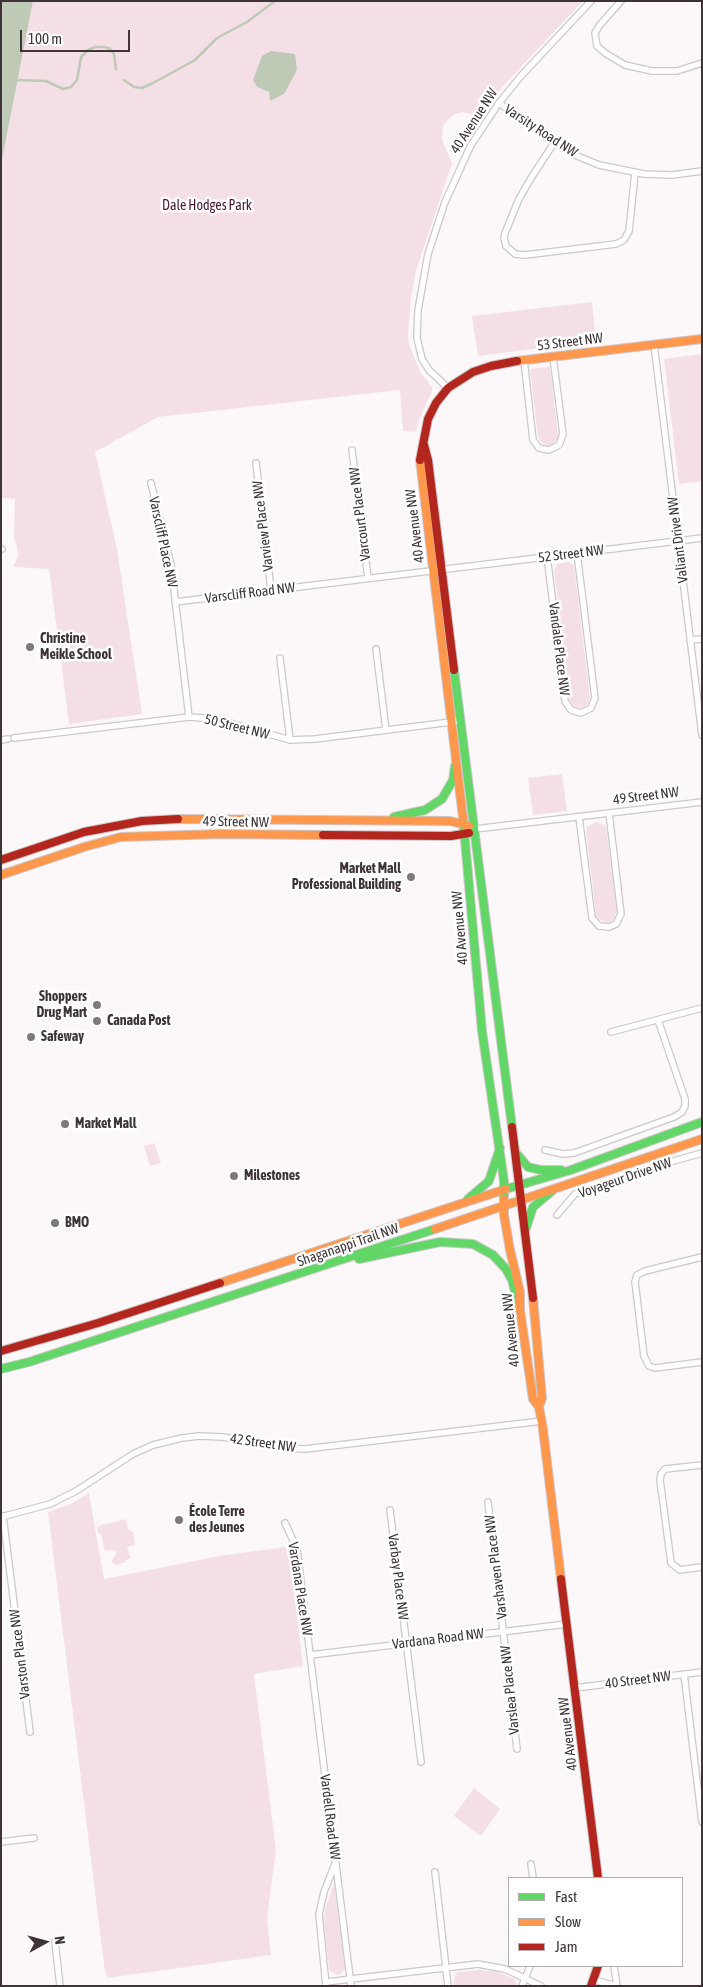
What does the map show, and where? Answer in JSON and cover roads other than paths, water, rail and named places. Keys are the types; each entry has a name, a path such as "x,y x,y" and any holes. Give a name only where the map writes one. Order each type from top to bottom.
{"street":[{"name":"40 Avenue NW","path":"539,1408 542,1398 542,1379 516,1153 474,829 456,721 437,570 420,460 431,412 448,388 427,367 418,349 417,325 423,282 435,230 452,184 472,145 499,103 520,77 591,1"},
{"path":"621,1 595,33 597,46 604,53 625,65 652,71 677,71 702,62"},
{"name":"Varsity Road NW","path":"499,103 554,143 575,155 599,165 635,173 672,175 702,171"},
{"path":"554,143 519,199 505,233 506,246 515,254 525,255 607,245 624,240 629,231 635,173"},
{"name":"53 Street NW","path":"448,388 473,372 490,366 553,356 702,339"},
{"name":"Valiant Drive NW","path":"654,344 690,640 700,700 702,735"},
{"path":"524,360 533,440 539,448 549,450 559,445 563,434 553,356"},
{"name":"Varcourt Place NW","path":"352,450 368,578"},
{"name":"Varview Place NW","path":"256,463 271,590"},
{"name":"Varscliff Place NW","path":"151,483 168,550 175,602"},
{"name":"52 Street NW","path":"437,570 702,538"},
{"name":"Vandale Place NW","path":"547,556 565,701 571,710 581,713 591,708 595,698 577,553"},
{"name":"Varscliff Road NW","path":"175,602 437,570"},
{"path":"175,602 189,717"},
{"path":"690,640 702,638"},
{"path":"376,649 386,730"},
{"path":"280,658 290,740"},
{"name":"50 Street NW","path":"1,740 189,717 216,719 290,740 315,739 456,721"},
{"name":"40 Avenue NW","path":"456,721 456,761 465,823 482,1031 500,1148 505,1204 504,1215 520,1292 520,1310 533,1399 539,1408 542,1421 598,1877"},
{"path":"378,820 418,813 442,799 449,788 456,761"},
{"name":"49 Street NW","path":"1,860 84,832 142,821 183,819 450,821 465,823 474,829 702,802"},
{"path":"579,816 591,914 599,926 609,927 616,924 621,914 609,813"},
{"path":"465,836 474,829"},
{"name":"49 Street NW","path":"1,875 84,847 121,837 212,834 465,836"},
{"path":"611,1032 702,1008"},
{"path":"545,1150 563,1154 574,1153 674,1117 682,1112 685,1099 658,1020"},
{"name":"Shaganappi Trail NW","path":"1,1351 98,1323 464,1202 571,1170 702,1122"},
{"name":"Shaganappi Trail NW","path":"1,1369 29,1362 322,1267 505,1204 702,1140"},
{"path":"464,1202 489,1182 500,1148"},
{"path":"516,1153 525,1165 534,1169 571,1170"},
{"name":"Voyageur Drive NW","path":"556,1215 574,1194 702,1153"},
{"path":"525,1231 528,1218 534,1207 555,1189"},
{"path":"322,1267 440,1242 466,1243 488,1251 500,1262 512,1280 520,1310"},
{"path":"702,1257 644,1271 638,1275 635,1282 644,1356 649,1366 655,1368 702,1362"},
{"name":"42 Street NW","path":"2,1516 50,1504 76,1491 133,1454 153,1445 182,1438 217,1437 283,1448 305,1449 542,1421"},
{"path":"702,1465 665,1470 661,1474 660,1480 671,1563 680,1570 702,1567"},
{"name":"Varshaven Place NW","path":"488,1502 503,1631"},
{"name":"Varbay Place NW","path":"390,1510 421,1762"},
{"name":"Varston Place NW","path":"2,1516 30,1732"},
{"name":"Vardana Place NW","path":"286,1523 297,1549 310,1655"},
{"name":"Vardana Road NW","path":"310,1655 567,1624"},
{"name":"Varslea Place NW","path":"503,1631 517,1749"},
{"name":"Vardell Road NW","path":"310,1655 351,1983"},
{"name":"40 Street NW","path":"574,1688 702,1672"},
{"path":"684,1674 699,1771 702,1822"},
{"path":"1,1842 34,1838"},
{"path":"335,1864 324,1892 319,1914 326,1984 351,1983 446,1968 485,1965 505,1969 541,1986"},
{"path":"531,1864 533,1877"},
{"path":"435,1872 448,1986"},
{"path":"55,1942 60,1986"},
{"path":"522,1986 530,1967"},
{"path":"598,1967 593,1983 617,1986 614,1967"}],"waterway":[{"path":"124,80 134,87 142,88 153,83 195,60 217,38 247,22 275,1"},
{"path":"16,80 46,81 63,89 71,87 77,80 81,57 88,50 95,47 110,49 114,54 116,69"}],"place":[{"name":"Christine Meikle School","path":"30,647"},
{"name":"Market Mall Professional Building","path":"411,877"},
{"name":"Shoppers Drug Mart","path":"97,1005"},
{"name":"Canada Post","path":"97,1021"},
{"name":"Safeway","path":"31,1037"},
{"name":"Market Mall","path":"65,1124"},
{"name":"Milestones","path":"234,1176"},
{"name":"BMO","path":"55,1223"},
{"name":"École Terre des Jeunes","path":"179,1520"}],"park label":[{"name":"Dale Hodges Park","path":"207,206"}]}
